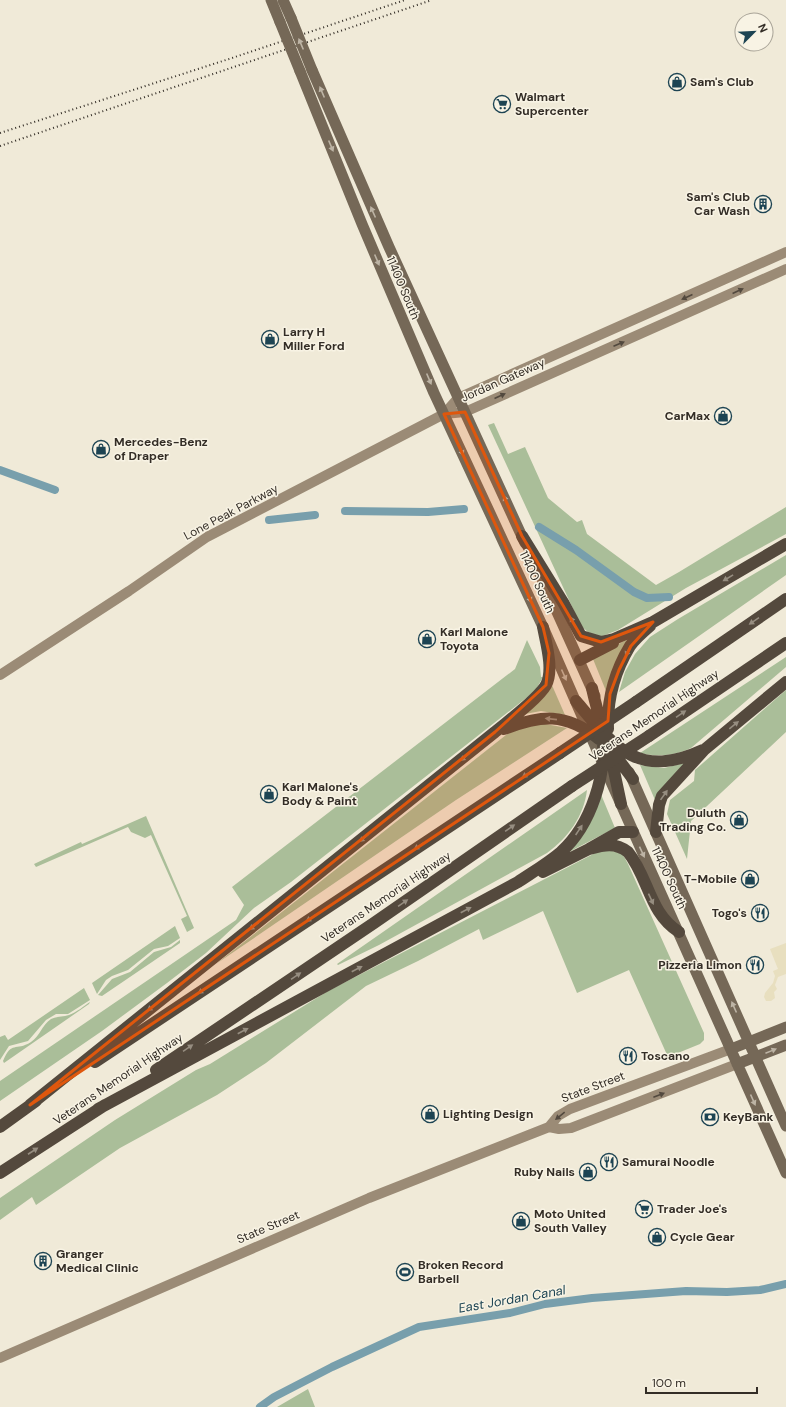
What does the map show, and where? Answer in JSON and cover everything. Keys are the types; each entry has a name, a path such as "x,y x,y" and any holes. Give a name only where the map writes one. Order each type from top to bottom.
{"highway":[{"path":"522,536 564,604 581,636 601,642 653,622 786,544"},
{"name":"Veterans Memorial Highway","path":"0,1127 30,1105 636,702 786,599"},
{"path":"518,882 553,858 576,835 591,809 608,739 610,694 619,670 631,646 653,622"},
{"path":"30,1105 495,732 541,692 546,685 548,678 549,653 543,627"},
{"path":"580,660 593,654 629,632"},
{"name":"Veterans Memorial Highway","path":"0,1173 98,1109 374,923 572,786 649,736 786,643"},
{"path":"656,832 658,810 662,796 704,750 786,682"},
{"path":"592,688 608,739 621,804"},
{"path":"576,701 608,739 633,779"},
{"path":"495,732 526,720 543,718 569,722 588,730 608,739 635,758 661,762 690,756 704,750"},
{"path":"98,1109 518,882 589,850 619,832 633,832"},
{"path":"589,850 613,845 621,847 628,852 656,909 668,924 679,932"}],"main road":[{"name":"11400 South","path":"271,0 285,20 312,70 380,226 592,688"},
{"name":"11400 South","path":"283,0 285,20 300,72 362,224 444,414 543,627 786,1173"},
{"name":"Jordan Gateway","path":"444,414 458,398 786,252"},
{"name":"Jordan Gateway","path":"444,414 465,412 786,269"},
{"name":"Lone Peak Parkway","path":"0,675 129,591 207,537 245,519 444,414"},
{"name":"11400 South","path":"633,779 786,1126"},
{"name":"State Street","path":"0,1358 369,1198 549,1127 558,1116 570,1109 786,1028"},
{"name":"State Street","path":"549,1127 559,1129 570,1128 786,1045"}],"highlighted area":[{"path":"465,412 522,536 581,636 601,642 653,622 631,646 619,670 610,694 608,721 30,1105 495,732 546,685 549,653 543,627 444,414"}],"green space":[{"path":"494,423 508,454 525,447 548,498 577,522 582,520 587,534 656,585 786,507 786,534 686,588 618,630 600,637 588,632 581,626 488,425"},
{"path":"786,555 786,575 619,692 625,672 635,654 650,637"},
{"path":"636,634 606,691 593,659"},
{"path":"527,640 540,667 541,677 543,677 535,691 291,882 254,908 206,953 167,983 102,1031 0,1101 0,1081 236,920 244,905 232,887 515,669"},
{"path":"786,657 786,667 691,748 678,753 666,755 640,753"},
{"path":"551,683 565,715 541,711 525,714"},
{"path":"786,690 786,732 691,821 687,859 667,814 670,800 694,781 695,770"},
{"path":"540,723 567,728 456,800 216,964 506,735 517,729"},
{"path":"688,762 655,800 640,765 664,768"},
{"path":"587,790 582,809 574,826 555,847 547,853 379,945 338,965 337,964"},
{"path":"600,792 615,828 567,853"},
{"path":"146,816 194,928 187,932 181,919 187,916 151,835 145,838 131,832 128,827 36,867 34,864 81,842 82,844"},
{"path":"603,849 622,853 628,864 704,1033 704,1040 700,1044 668,1057 629,970 577,993 543,911 483,940 479,929 366,986 266,1063 217,1095 120,1148 36,1205 32,1197 0,1220 0,1198 115,1120 196,1070 210,1064 328,991"},
{"path":"175,926 180,938 168,946 154,949 128,970 106,980 97,994 92,983"},
{"path":"180,940 180,943 102,996 98,995 112,979 130,972 154,952 171,947"},
{"path":"84,988 90,1000 68,1014 56,1014 46,1020 28,1041 9,1046 0,1060 0,1037 5,1035 8,1040"},
{"path":"90,1002 4,1063 3,1061 6,1055 12,1048 26,1045 31,1042 37,1037 45,1024 51,1019 72,1014"},
{"path":"308,1389 315,1407 277,1407"}],"shaded area":[{"path":"786,943 786,974 778,977 775,985 777,989 774,992 775,998 771,1001 766,1001 764,997 765,993 773,983 775,976 773,971 778,969 770,949"}],"waterway":[{"path":"0,470 55,490"},
{"path":"345,511 428,512 464,509"},
{"path":"269,520 315,515"},
{"path":"539,527 576,550 634,592 647,598 669,597"},
{"name":"East Jordan Canal","path":"260,1407 274,1397 332,1367 419,1327 510,1313 545,1304 592,1298 686,1291 727,1292 760,1290 786,1284"}],"railway":[{"path":"0,133 405,0"},
{"path":"0,146 432,0"}],"place":[{"name":"Sam's Club","path":"677,82"},
{"name":"Walmart Supercenter","path":"502,104"},
{"name":"Sam's Club Car Wash","path":"763,204"},
{"name":"Larry H Miller Ford","path":"270,339"},
{"name":"CarMax","path":"723,416"},
{"name":"Mercedes-Benz of Draper","path":"101,449"},
{"name":"Karl Malone Toyota","path":"427,639"},
{"name":"Karl Malone's Body & Paint","path":"269,794"},
{"name":"Duluth Trading Co.","path":"739,820"},
{"name":"T-Mobile","path":"750,879"},
{"name":"Togo's","path":"760,913"},
{"name":"Pizzeria Limon","path":"755,965"},
{"name":"Toscano","path":"628,1056"},
{"name":"Lighting Design","path":"430,1114"},
{"name":"KeyBank","path":"710,1117"},
{"name":"Samurai Noodle","path":"609,1162"},
{"name":"Ruby Nails","path":"588,1172"},
{"name":"Trader Joe's","path":"644,1209"},
{"name":"Moto United South Valley","path":"521,1221"},
{"name":"Cycle Gear","path":"657,1237"},
{"name":"Granger Medical Clinic","path":"43,1261"},
{"name":"Broken Record Barbell","path":"405,1272"}]}
